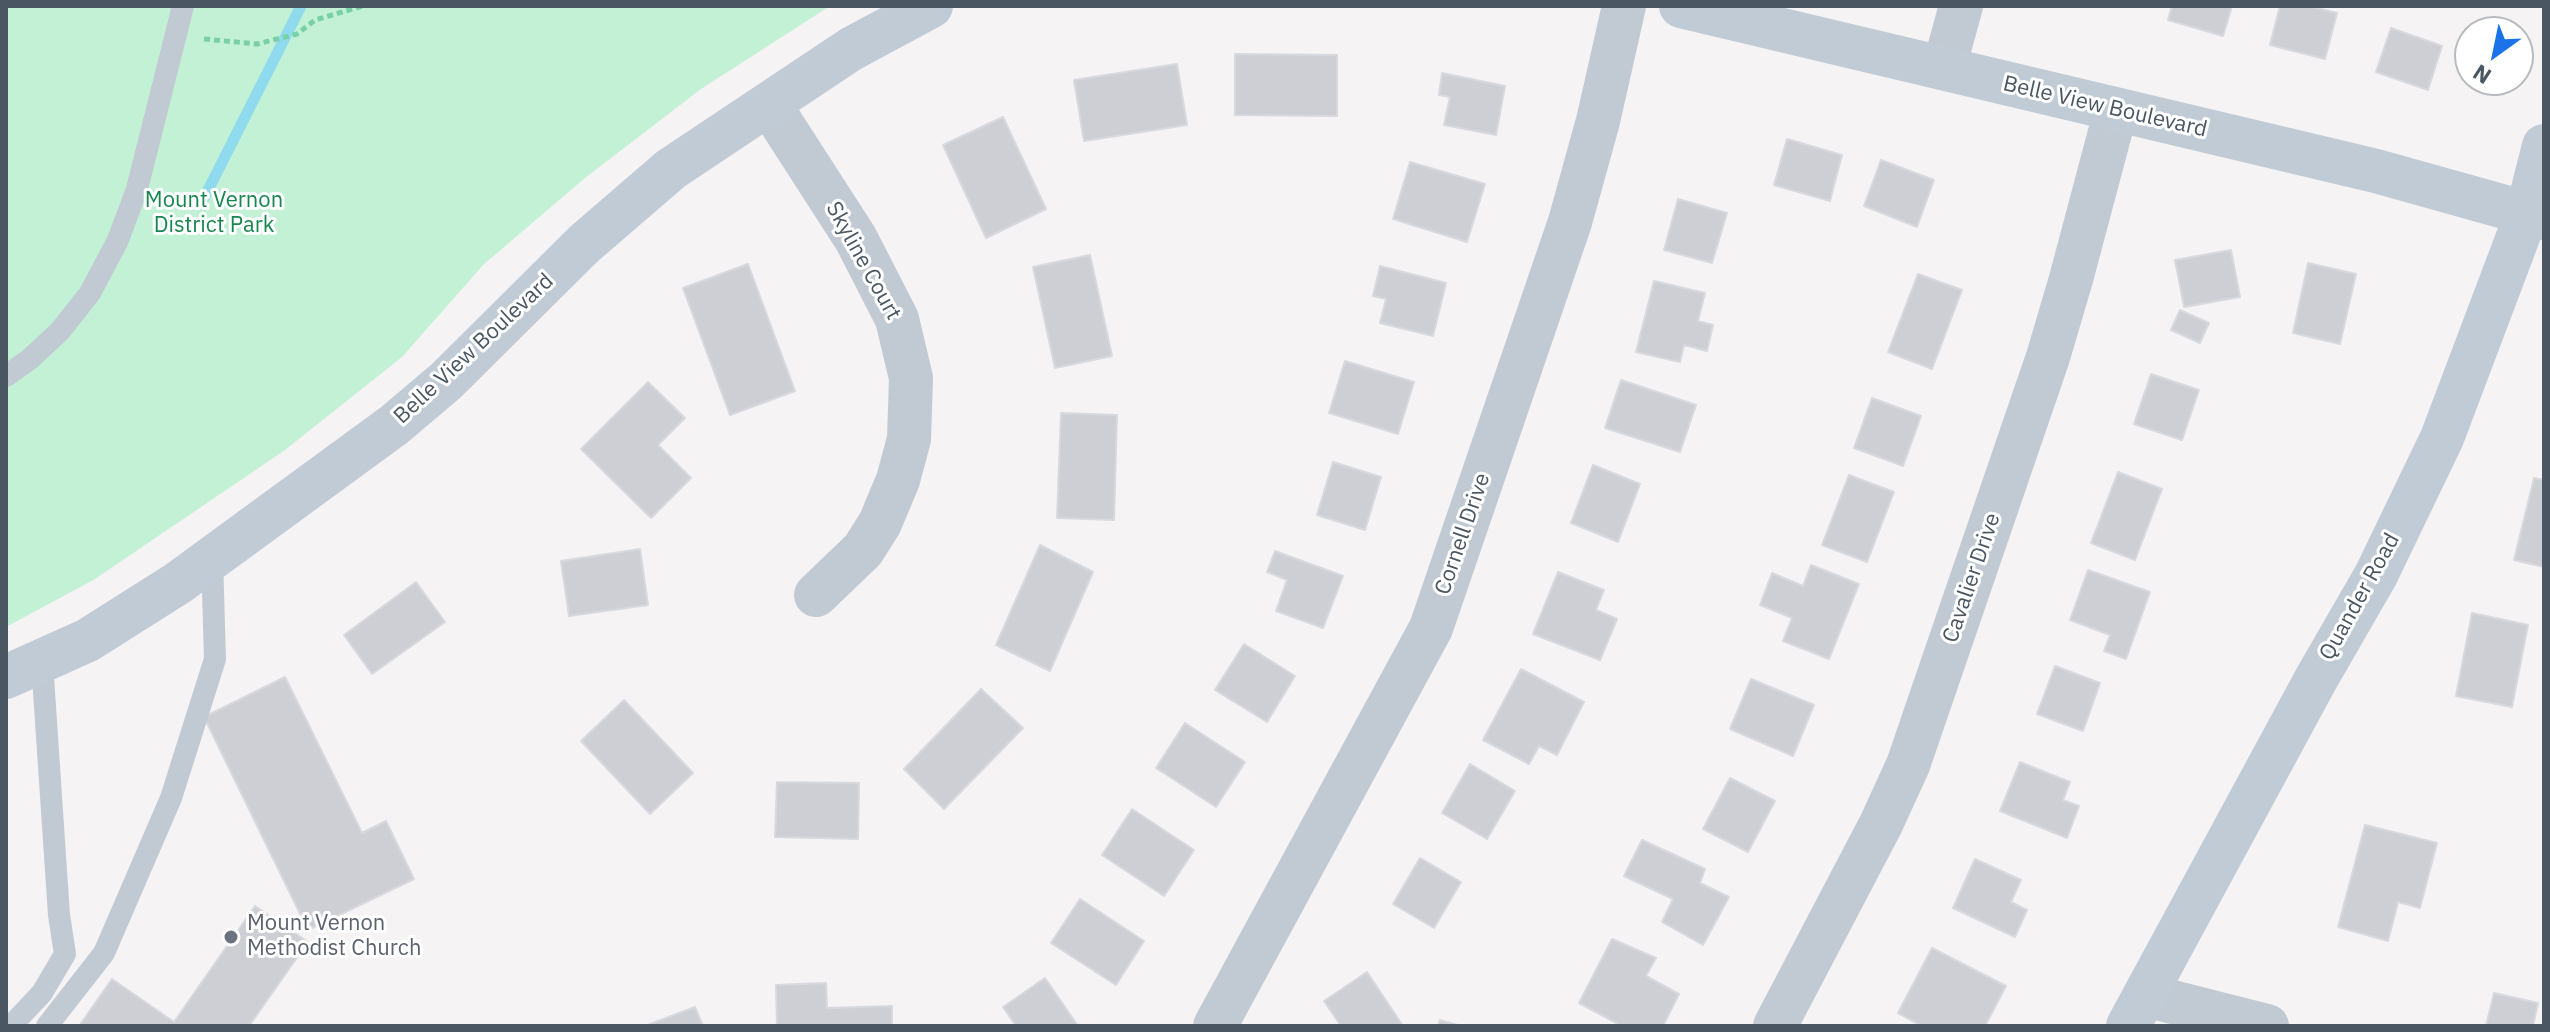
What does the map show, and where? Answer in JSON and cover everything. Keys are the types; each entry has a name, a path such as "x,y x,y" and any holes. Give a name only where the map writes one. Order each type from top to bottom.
{"main road":[{"name":"Belle View Boulevard","path":"24,670 88,640 178,583 394,425 446,381 584,244 671,169 851,49 931,6"},
{"name":"Belle View Boulevard","path":"1681,6 2376,171 2535,216"},
{"name":"Quander Road","path":"2136,1011 2322,667 2376,575 2442,438 2535,216 2544,146"}],"street":[{"name":"Cornell Drive","path":"1215,1026 1431,628 1570,222 1598,121 1624,6"},
{"path":"1944,68 1961,6"},
{"name":"Skyline Court","path":"769,104 870,265 897,319 911,378 909,439 898,480 880,523 863,550 816,595"},
{"name":"Cavalier Drive","path":"1775,1026 1881,824 1908,765 2048,357 2116,110"},
{"path":"2136,1011 2267,1026"}],"lane":[{"path":"6,376 60,331 90,293 118,240 137,189 183,6"},
{"path":"47,1026 104,953 171,798 215,659 212,558"},
{"path":"11,1026 42,993 65,954 24,670"}],"path":[{"path":"175,37 257,44 297,34 315,20 363,6"}],"green space":[{"name":"Mount Vernon District Park","path":"6,6 830,6 701,89 585,178 484,264 402,357 285,450 95,579 6,627"}],"building":[{"path":"2172,6 2232,6 2223,36 2168,20"},
{"path":"2280,6 2309,6 2337,13 2325,59 2270,45"},
{"path":"2391,28 2442,46 2428,90 2376,72"},
{"path":"1235,54 1337,55 1337,116 1235,115"},
{"path":"1177,64 1187,125 1084,141 1074,80"},
{"path":"1442,73 1505,86 1496,135 1444,125 1450,97 1439,95"},
{"path":"1003,117 1046,209 986,238 943,145"},
{"path":"1787,139 1842,155 1830,201 1774,185"},
{"path":"1881,160 1934,180 1917,227 1864,206"},
{"path":"1410,162 1485,184 1467,242 1393,219"},
{"path":"1678,199 1727,213 1712,263 1664,250"},
{"path":"2231,250 2240,297 2184,307 2175,260"},
{"path":"1090,255 1112,356 1055,368 1033,267"},
{"path":"2308,263 2356,274 2340,344 2293,333"},
{"path":"748,264 795,391 730,415 683,288"},
{"path":"1380,266 1446,283 1433,336 1380,323 1386,299 1373,296"},
{"path":"1918,274 1962,290 1932,369 1888,352"},
{"path":"1654,281 1705,293 1698,321 1713,325 1707,351 1684,345 1680,362 1636,352"},
{"path":"2180,310 2209,323 2200,343 2171,330"},
{"path":"1345,361 1414,382 1398,434 1329,413"},
{"path":"2151,374 2199,390 2182,440 2134,424"},
{"path":"1621,380 1696,405 1680,452 1605,428"},
{"path":"648,382 685,418 658,445 691,478 651,518 581,449"},
{"path":"1872,398 1921,416 1903,466 1854,448"},
{"path":"1061,413 1117,415 1114,520 1057,518"},
{"path":"1333,462 1381,477 1365,530 1317,515"},
{"path":"1593,465 1640,484 1618,542 1571,523"},
{"path":"2118,472 2162,489 2135,560 2091,543"},
{"path":"1849,475 1894,492 1867,562 1822,545"},
{"path":"2534,478 2544,480 2544,567 2514,560"},
{"path":"1040,545 1093,572 1050,671 996,645"},
{"path":"640,549 648,605 569,616 561,561"},
{"path":"1275,551 1343,576 1323,628 1276,611 1287,580 1267,572"},
{"path":"1811,565 1859,584 1829,659 1783,641 1792,618 1760,605 1772,573 1803,586"},
{"path":"2088,570 2150,592 2126,659 2104,651 2110,635 2070,620"},
{"path":"1558,572 1604,590 1596,610 1617,619 1600,660 1533,634"},
{"path":"416,582 445,622 372,674 344,635"},
{"path":"2472,613 2528,625 2512,707 2456,696"},
{"path":"1244,644 1295,676 1267,722 1215,690"},
{"path":"2055,666 2100,683 2083,731 2037,714"},
{"path":"1521,669 1584,702 1557,755 1539,746 1529,764 1483,740"},
{"path":"285,677 362,833 386,821 414,879 308,930 204,717"},
{"path":"1751,679 1814,705 1793,756 1730,729"},
{"path":"981,689 1023,728 944,809 904,769"},
{"path":"624,700 693,773 650,814 581,741"},
{"path":"1185,723 1245,762 1216,807 1156,768"},
{"path":"2020,762 2070,782 2063,800 2079,806 2067,838 2000,811"},
{"path":"1470,764 1515,791 1487,839 1442,813"},
{"path":"1730,778 1775,801 1748,852 1703,829"},
{"path":"777,782 859,783 858,839 775,837"},
{"path":"1132,809 1194,850 1164,896 1102,855"},
{"path":"2365,825 2437,843 2420,908 2398,902 2388,941 2338,927"},
{"path":"1642,840 1705,869 1700,883 1729,897 1703,945 1662,922 1673,899 1624,876"},
{"path":"1420,858 1461,882 1434,928 1393,904"},
{"path":"1975,859 2021,880 2011,902 2027,910 2015,937 1953,908"},
{"path":"1080,899 1144,941 1116,985 1051,943"},
{"path":"255,906 308,942 249,1026 79,1026 112,979 174,1022"},
{"path":"1612,939 1656,958 1646,976 1679,994 1663,1026 1622,1026 1579,1003"},
{"path":"1932,948 2006,986 1985,1026 1922,1026 1898,1013"},
{"path":"1367,972 1403,1026 1341,1026 1324,1001"},
{"path":"1045,978 1078,1026 1016,1026 1003,1007"},
{"path":"826,983 827,1008 892,1006 892,1026 777,1026 776,985"},
{"path":"2494,993 2538,1003 2533,1026 2486,1026"},
{"path":"695,1007 703,1026 645,1026"},
{"path":"1440,1020 1461,1026 1438,1026"}],"waterway":[{"path":"201,204 301,6"}],"place":[{"name":"Mount Vernon Methodist Church","path":"231,937"}]}
